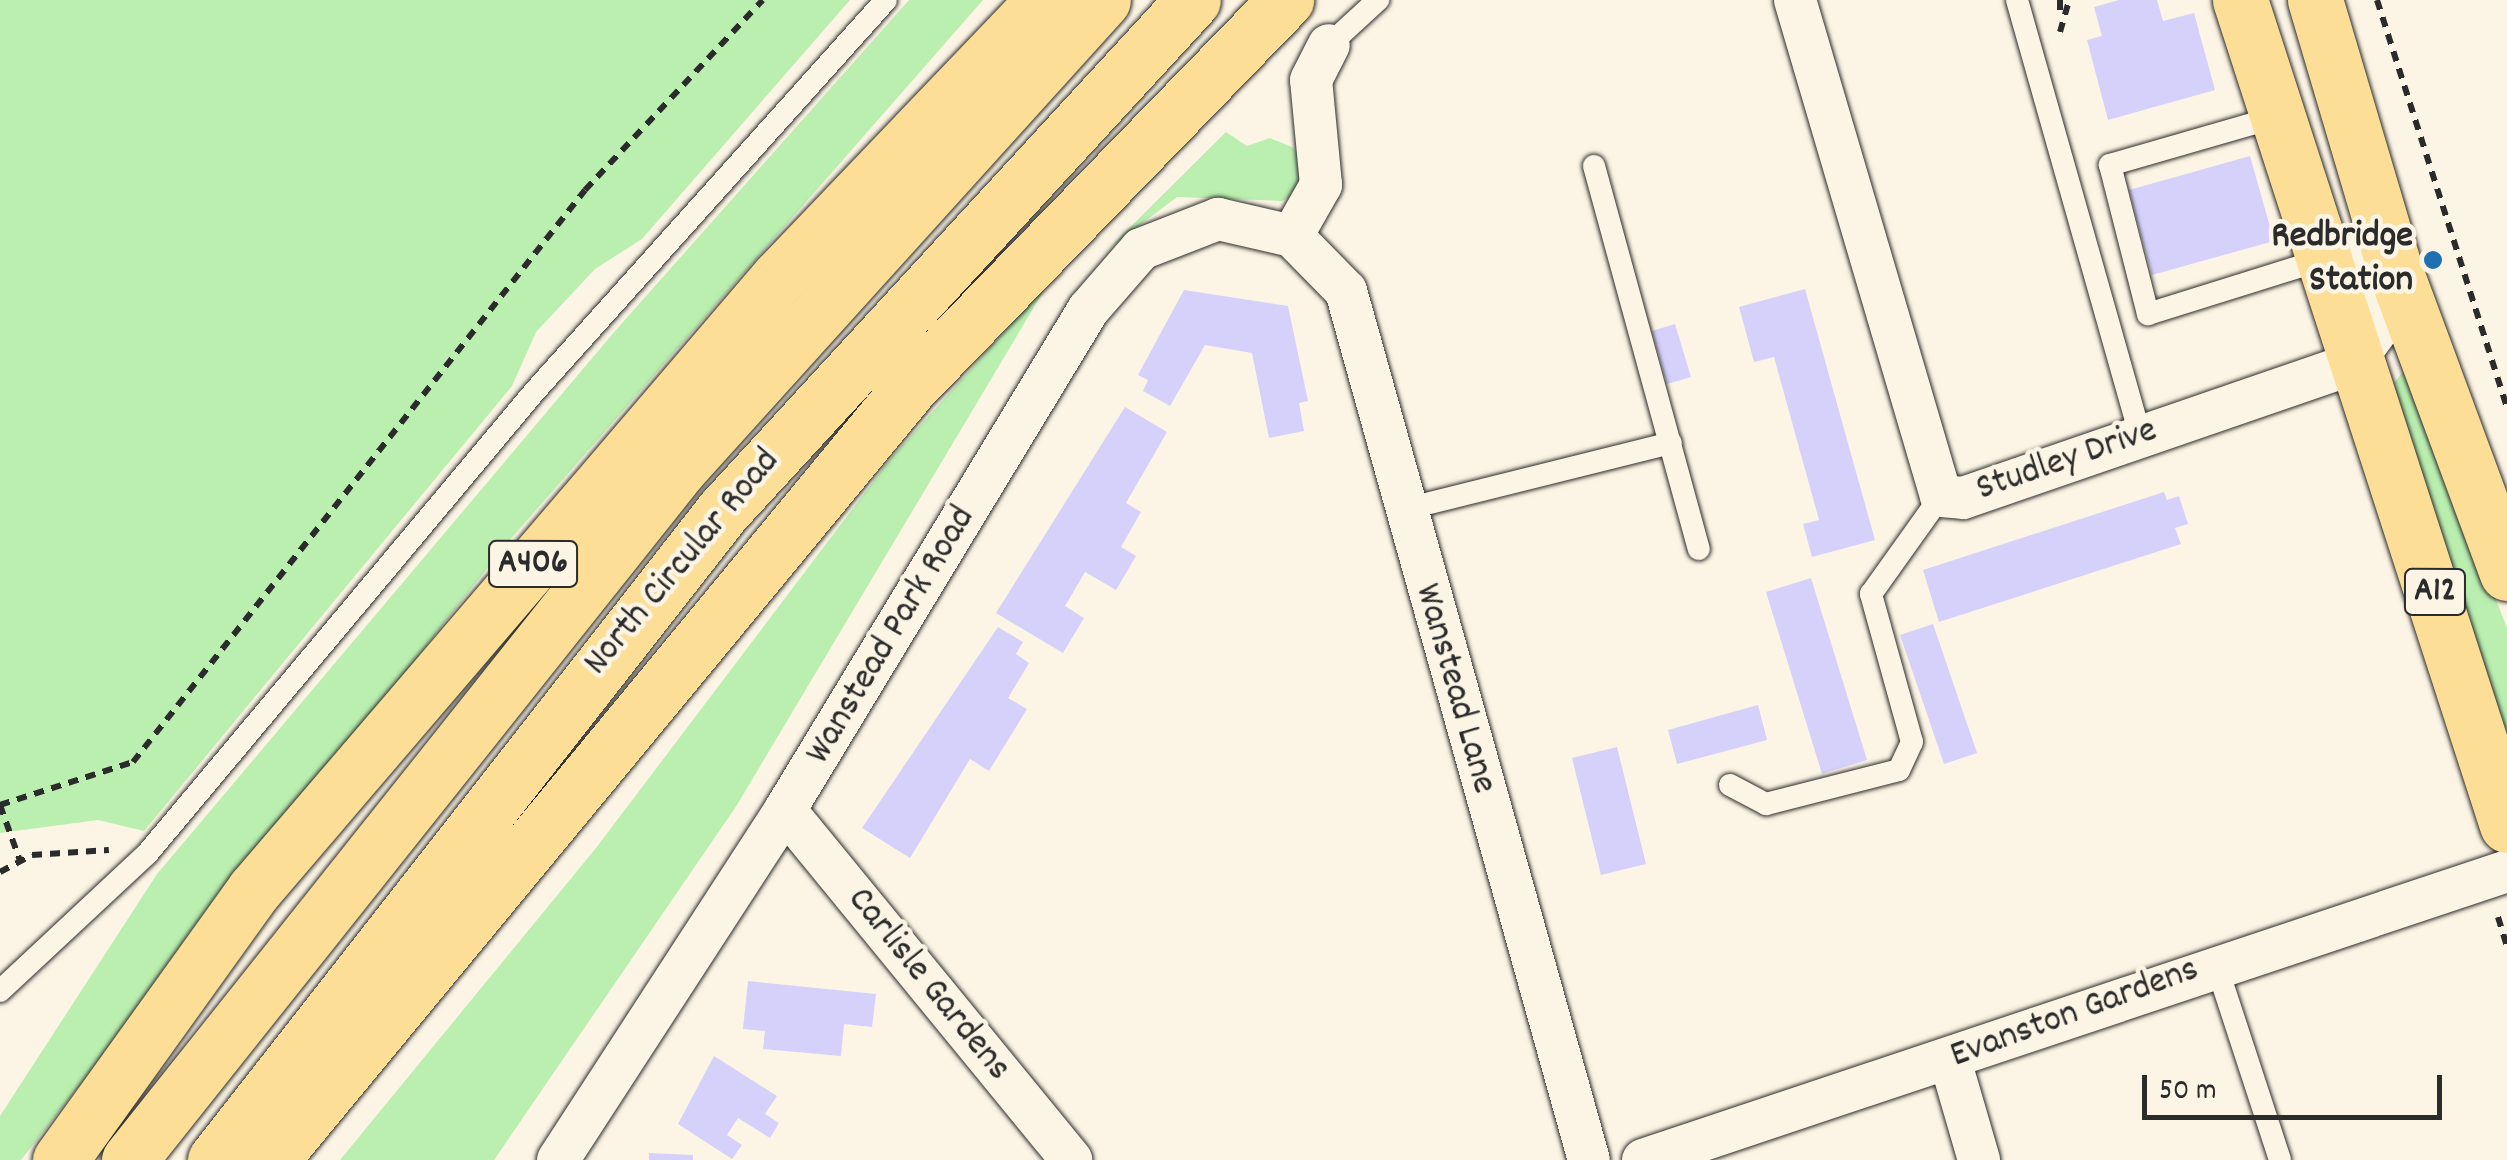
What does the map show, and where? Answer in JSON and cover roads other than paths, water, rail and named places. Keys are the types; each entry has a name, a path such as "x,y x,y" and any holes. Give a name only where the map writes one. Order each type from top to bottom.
{"highway":[{"name":"A406","path":"60,1160 254,890 778,278 1044,0"},
{"name":"North Circular Road","path":"129,1160 679,469 1103,0"},
{"name":"North Circular Road","path":"214,1160 723,511 1193,0"},
{"path":"271,1160 910,387 1286,0"},
{"name":"A12","path":"2240,0 2352,364 2507,825"},
{"name":"A12","path":"2319,16 2396,273 2507,573"}],"street":[{"name":"Studley Drive","path":"1795,0 1941,496 1963,498 2352,364"},
{"path":"2319,16 2380,326 2352,364"},
{"path":"1292,236 1321,185 1311,80 1329,45"},
{"name":"Wanstead Park Road","path":"558,1160 785,810 1098,298 1142,249 1178,230 1254,220 1292,236"},
{"name":"Wanstead Lane","path":"1292,236 1346,291 1402,510 1589,1160"},
{"name":"Carlisle Gardens","path":"785,810 1071,1160"},
{"name":"Evanston Gardens","path":"1643,1160 1950,1060 2216,964 2507,871"},
{"path":"1950,1060 1978,1160"}],"lane":[{"path":"0,991 146,854 535,390 886,0"},
{"path":"1329,45 1378,0"},
{"path":"2017,0 2140,436"},
{"path":"2276,117 2110,165 2148,314 2320,260"},
{"path":"1594,166 1698,549"},
{"path":"1402,510 1671,443"},
{"path":"1730,784 1766,804 1898,770 1912,742 1871,594 1941,496"},
{"path":"2216,964 2280,1160"}],"place":[{"name":"Redbridge Station","path":"2433,260"}]}
